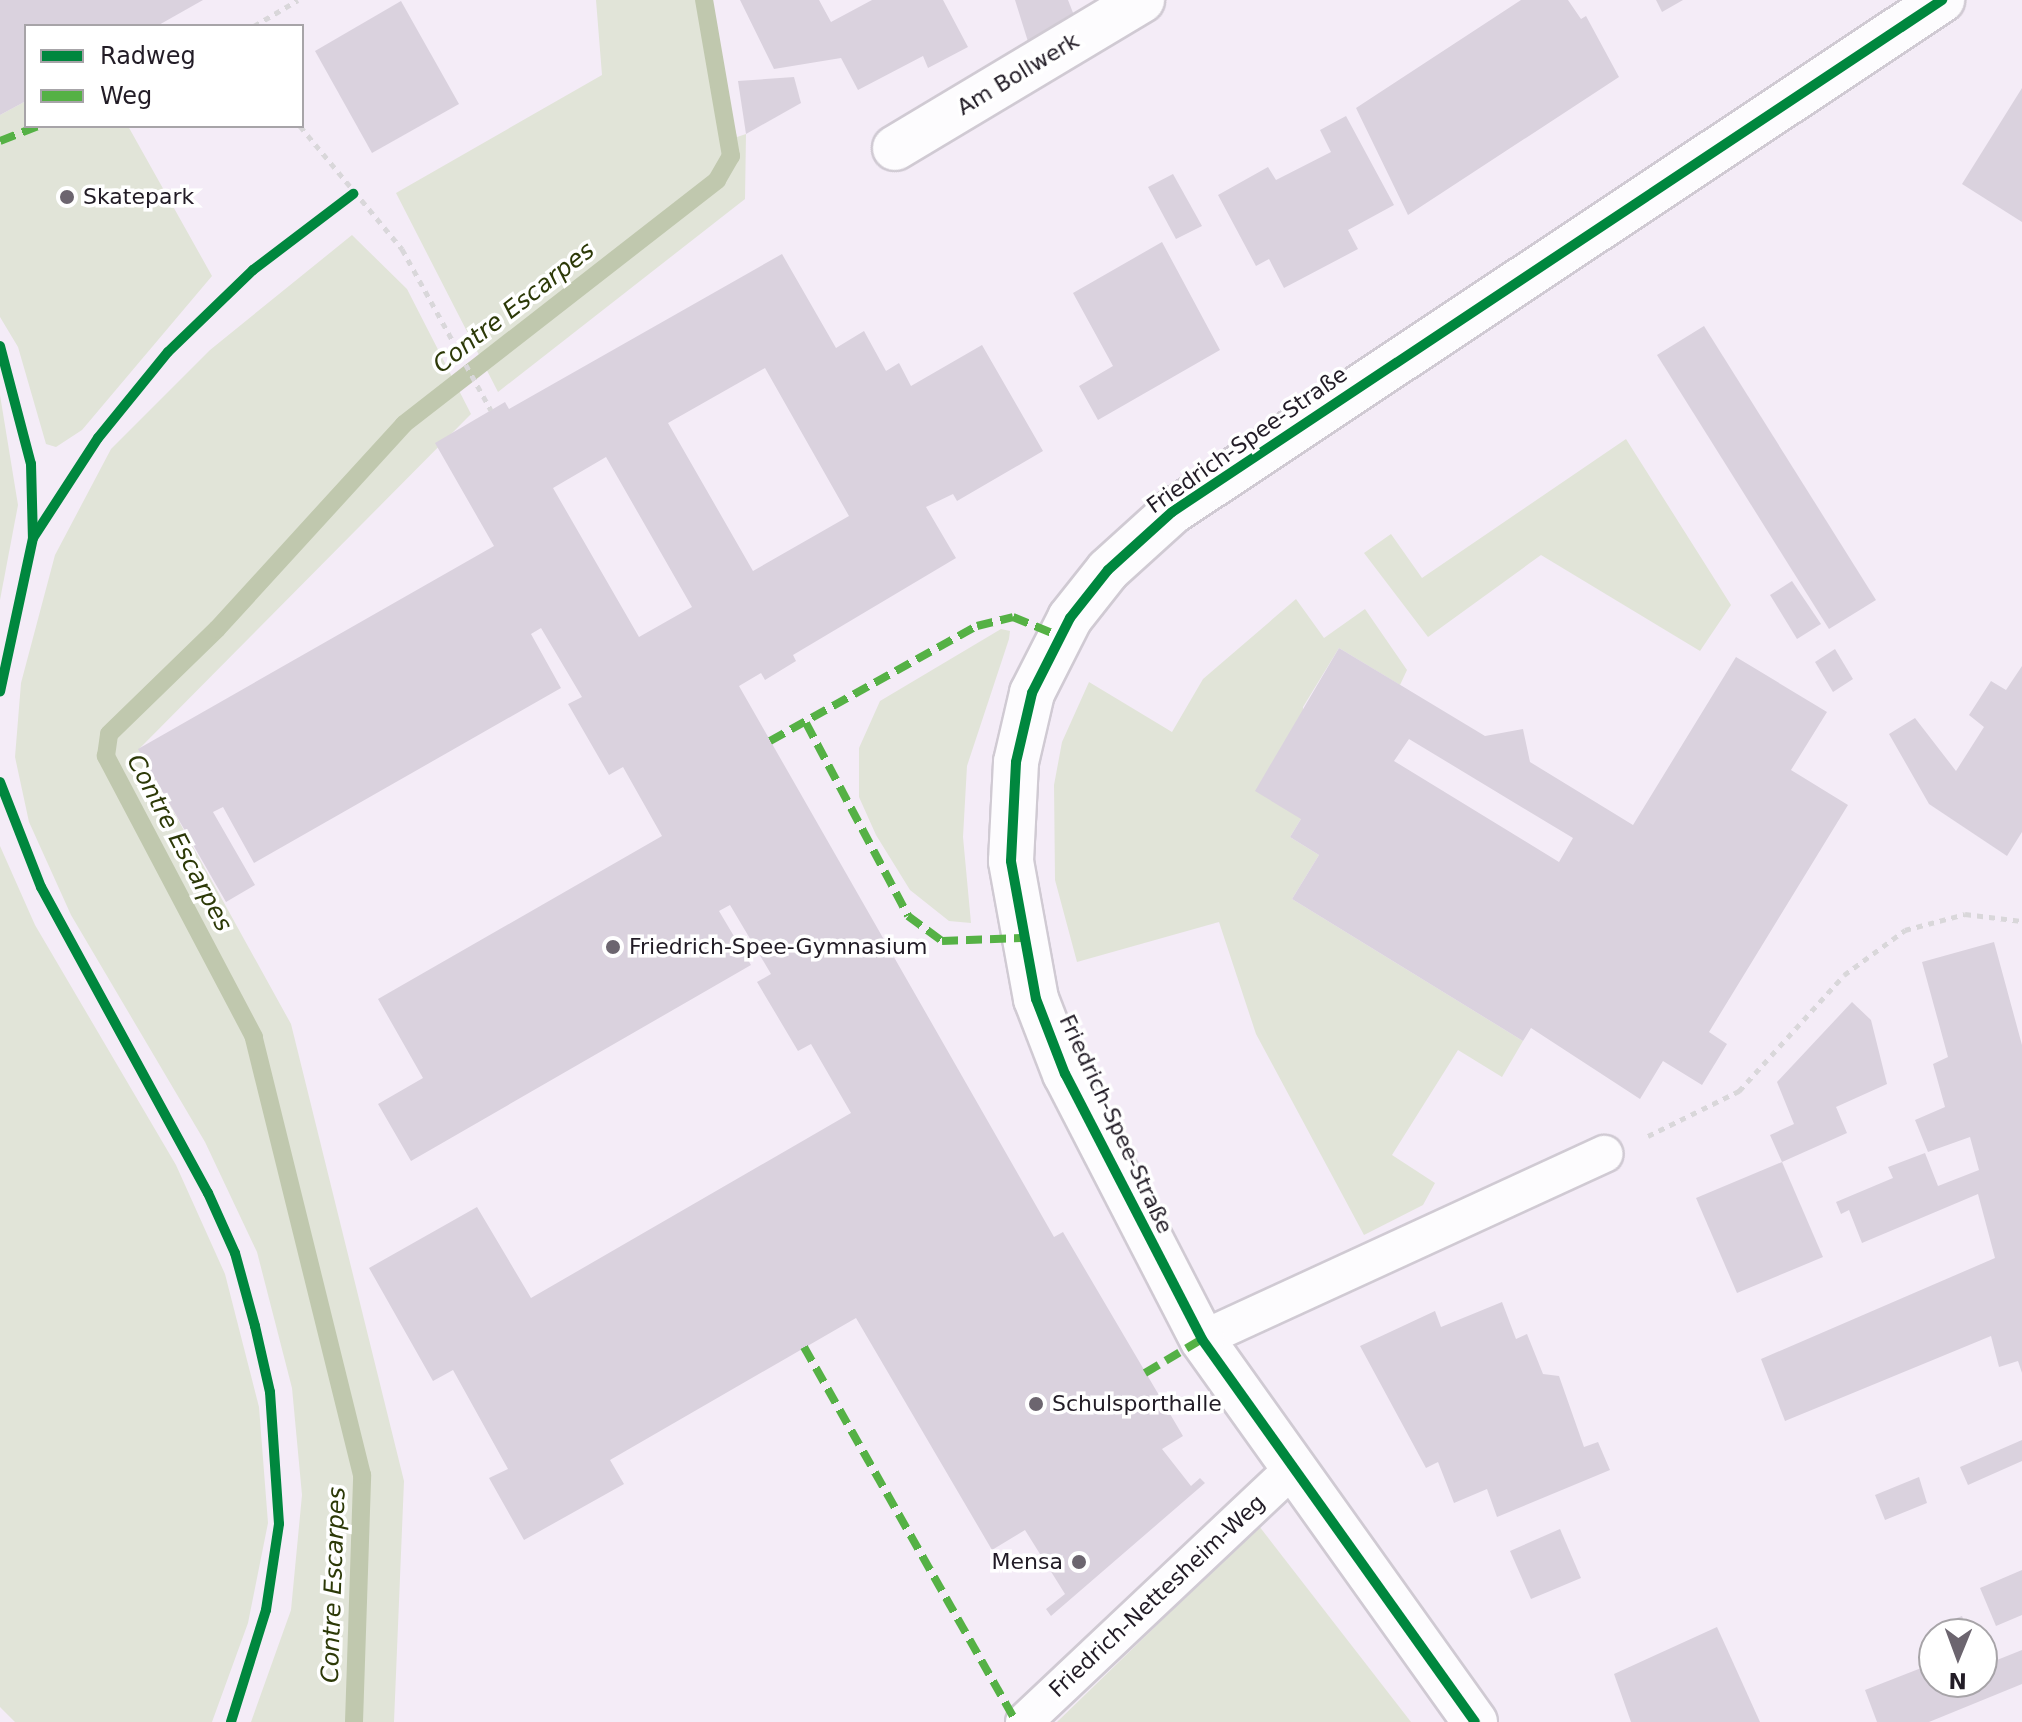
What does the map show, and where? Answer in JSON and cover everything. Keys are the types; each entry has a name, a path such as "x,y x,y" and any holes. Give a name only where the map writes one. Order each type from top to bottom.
{"street":[{"name":"Am Bollwerk","path":"895,148 1142,0"},
{"name":"Friedrich-Spee-Straße","path":"1475,1722 1290,1471 1202,1339 1065,1074 1021,938 1010,823 1022,729 1045,659 1108,570 1172,512 1942,0"}],"lane":[{"path":"1202,1339 1604,1154"},
{"name":"Friedrich-Nettesheim-Weg","path":"1024,1722 1290,1471"}],"path":[{"path":"257,24 298,0"},
{"path":"302,128 402,249 491,410"},
{"path":"1604,1154 1723,1104 1844,975 1905,930 1965,914 2022,921"}],"shaded area":[{"path":"596,0 709,0 709,31 737,137 746,134 745,199 498,392 396,193 602,75"},
{"path":"24,102 24,128 129,128 212,276 82,430 56,447 46,444 18,347 0,317 0,115"},
{"path":"352,235 407,289 471,414 139,749 291,1024 404,1481 394,1722 251,1722 291,1610 302,1495 292,1388 257,1252 205,1142 71,915 29,822 15,757 21,683 55,555 111,449 210,350"},
{"path":"0,395 18,505 0,600"},
{"path":"1626,439 1731,605 1700,651 1541,555 1428,637 1364,553 1391,534 1422,578"},
{"path":"1296,599 1324,638 1365,609 1407,670 1400,685 1339,648 1303,707 1301,819 1290,837 1319,855 1292,899 1523,1041 1502,1077 1458,1050 1392,1155 1435,1183 1423,1205 1364,1235 1256,1034 1219,922 1077,962 1055,880 1054,785 1062,742 1089,682 1172,732 1203,679"},
{"path":"1001,629 1010,631 1009,639 967,766 963,837 971,923 949,921 910,890 876,835 859,797 859,748 880,701"},
{"path":"0,846 35,925 176,1165 225,1274 259,1407 268,1523 248,1623 212,1722 15,1722 0,1707"},
{"path":"1259,1526 1411,1722 1057,1722"}],"building":[{"path":"0,0 203,0 161,24 24,24 24,102 0,115"},
{"path":"740,0 819,0 831,22 872,0 943,0 968,47 928,68 923,56 858,90 841,58 774,69"},
{"path":"1015,0 1068,0 1077,23 1030,48"},
{"path":"1521,0 1568,0 1581,19 1586,16 1619,77 1408,215 1356,108"},
{"path":"1656,0 1683,0 1662,12"},
{"path":"401,1 459,104 372,153 315,51"},
{"path":"794,77 801,103 746,134 738,81"},
{"path":"2022,88 2022,222 1962,184"},
{"path":"1346,116 1394,205 1348,230 1358,249 1284,288 1269,259 1256,266 1218,195 1268,167 1276,180 1331,152 1320,130"},
{"path":"1173,174 1202,226 1176,239 1148,187"},
{"path":"1162,242 1220,350 1098,420 1079,386 1113,366 1073,293"},
{"path":"782,254 836,348 864,331 886,371 899,363 911,386 982,345 1043,451 957,501 953,494 926,507 956,558 793,655 796,661 765,680 761,673 739,686 1054,1237 1063,1232 1183,1436 1162,1449 1191,1486 1200,1478 1205,1483 1051,1616 1046,1609 1065,1594 1025,1530 992,1550 856,1318 610,1460 624,1484 524,1540 489,1478 508,1469 453,1370 433,1381 369,1268 477,1207 531,1298 851,1113 811,1044 798,1051 757,982 771,974 730,905 719,911 751,965 411,1161 378,1104 423,1078 378,999 662,836 623,767 609,775 568,704 582,697 541,628 531,634 561,688 254,863 223,807 213,812 255,885 226,902 138,749 494,546 435,443 505,402 509,409","holes":["765,368 849,516 753,571 668,423","606,457 692,607 639,637 553,488"]},
{"path":"1704,326 1876,600 1829,629 1657,355"},
{"path":"1792,581 1821,624 1797,639 1770,595"},
{"path":"1339,648 1485,736 1523,729 1530,762 1633,825 1736,657 1827,712 1791,770 1848,805 1709,1032 1727,1044 1702,1085 1663,1061 1640,1099 1531,1028 1523,1041 1292,899 1319,855 1290,837 1301,819 1255,791","holes":["1409,739 1573,838 1559,862 1394,761"]},
{"path":"1835,649 1853,679 1833,692 1815,662"},
{"path":"2022,666 2022,832 2007,856 1929,804 1889,734 1915,718 1956,771 1984,727 1969,715 1991,681 2006,690"},
{"path":"1994,942 2022,1045 2022,1373 2018,1361 1999,1367 1991,1336 1785,1421 1761,1359 1995,1258 1978,1194 1862,1243 1849,1210 1841,1214 1836,1202 1893,1178 1888,1167 1925,1153 1938,1186 1979,1170 1970,1137 1928,1152 1915,1120 1945,1107 1933,1064 1948,1057 1922,962"},
{"path":"1852,1002 1871,1020 1887,1084 1836,1107 1847,1133 1782,1162 1770,1135 1794,1124 1777,1082"},
{"path":"1782,1162 1823,1257 1737,1293 1696,1198"},
{"path":"1502,1302 1516,1339 1527,1334 1543,1374 1559,1376 1584,1447 1598,1442 1610,1470 1497,1517 1487,1489 1454,1503 1438,1462 1426,1468 1360,1346 1435,1311 1441,1327"},
{"path":"2022,1440 2022,1461 1968,1485 1960,1467"},
{"path":"1919,1477 1927,1503 1885,1520 1875,1495"},
{"path":"1560,1529 1581,1578 1531,1599 1510,1551"},
{"path":"2022,1570 2022,1615 1998,1625 1998,1618 1993,1618 1980,1588"},
{"path":"1717,1627 1760,1722 1631,1722 1614,1674"},
{"path":"2022,1650 2022,1684 1998,1694 1998,1660"},
{"path":"1918,1669 1918,1698 1988,1698 1929,1722 1877,1722 1865,1690"}],"waterway":[{"name":"Contre Escarpes","path":"354,1722 362,1475 254,1037 106,756 109,734 217,629 404,424 717,180 731,156 704,0"}],"marked path":[{"path":"0,141 33,128"},
{"path":"770,741 977,626 1013,617 1059,636"},
{"path":"806,723 908,916 942,941 1021,938"},
{"path":"1145,1373 1202,1339"},
{"path":"804,1347 1016,1722"}],"cycle path":[{"path":"1475,1722 1202,1339 1065,1074 1036,999 1011,861 1016,762 1032,693 1070,618 1108,570 1172,512 1942,0"},
{"path":"33,538 98,438 168,352 253,270 353,194"},
{"path":"0,346 31,464 33,538 0,692"},
{"path":"0,782 41,887 208,1193 235,1253 255,1326 270,1392 279,1524 266,1610 231,1722"}],"place":[{"name":"Skatepark","path":"67,197"},
{"name":"Friedrich-Spee-Gymnasium","path":"613,947"},
{"name":"Schulsporthalle","path":"1036,1404"},
{"name":"Mensa","path":"1079,1562"}]}
